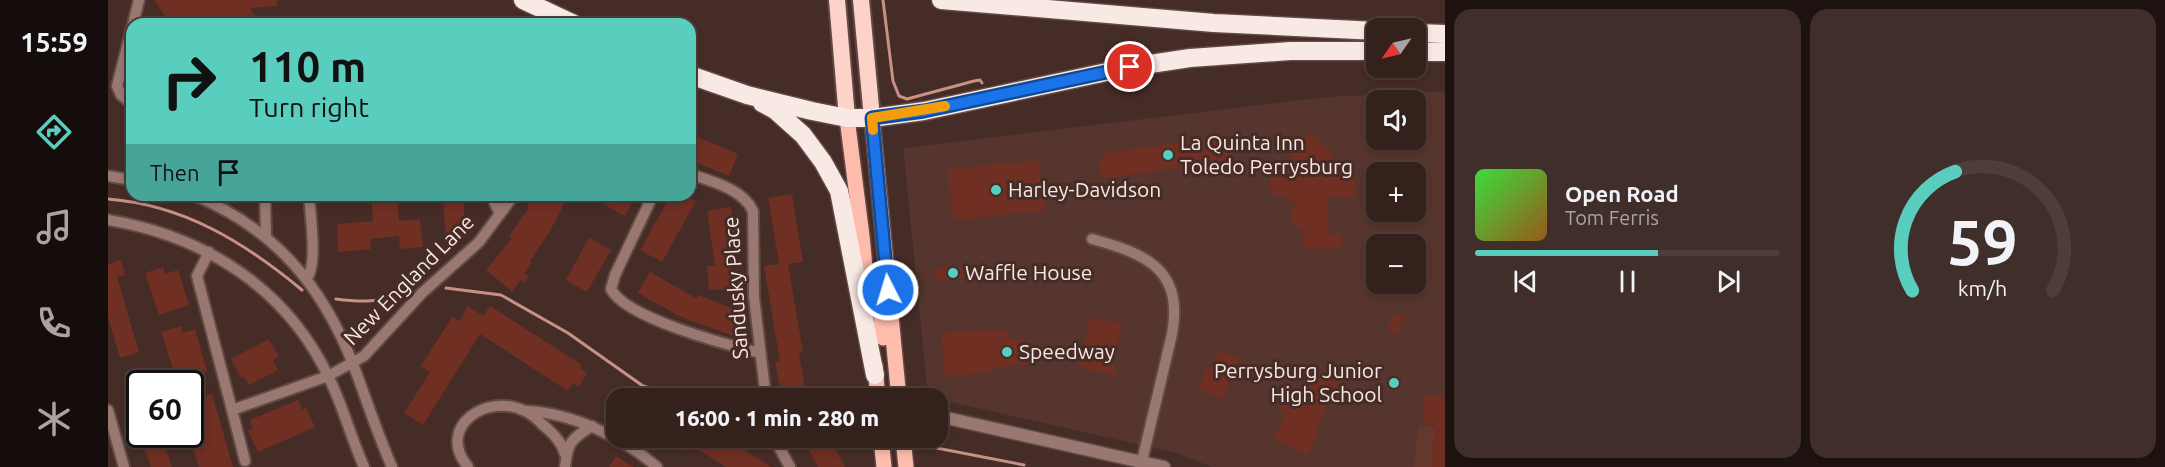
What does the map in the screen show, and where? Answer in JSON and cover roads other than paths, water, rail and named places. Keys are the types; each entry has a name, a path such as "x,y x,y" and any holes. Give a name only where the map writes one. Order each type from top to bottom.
{"highway":[{"path":"523,0 561,18"},
{"path":"837,0 848,118"},
{"path":"861,0 872,118"},
{"path":"941,0 1214,23 1366,30"},
{"path":"1426,33 1445,34"},
{"path":"696,77 747,95 848,118 872,118 924,111 1130,67 1190,58 1290,51 1366,51"},
{"path":"1426,52 1445,52"},
{"path":"747,95 775,110 803,135 823,162 839,191 875,375"}],"main road":[{"path":"848,118 877,388"},
{"path":"872,118 898,388"},
{"path":"862,236 876,267 888,388"},
{"path":"882,448 884,467"},
{"path":"904,448 906,467"}],"street":[{"path":"134,18 139,0"},
{"path":"126,50 117,86 121,95 126,99"},
{"path":"108,176 126,179"},
{"name":"Sandusky Place","path":"696,176 733,191 746,200 753,211 754,297 765,388"},
{"path":"206,201 237,216 266,237 292,261 324,303 352,363 392,467"},
{"path":"265,201 266,237"},
{"path":"306,278 312,269 309,201"},
{"path":"494,201 500,214"},
{"name":"New England Lane","path":"232,410 328,376 370,351 422,293 480,242 510,201"},
{"path":"650,201 615,274 611,289 613,293 625,303 661,322 712,340 760,353"},
{"path":"108,220 162,232 209,252 256,284 273,299 304,334 328,376 364,467"},
{"path":"1092,239 1118,246 1146,260 1164,276 1174,294 1176,314 1142,461"},
{"path":"209,252 197,276 245,461"},
{"path":"466,466 461,456 457,436 461,428 477,411 500,406 554,415 592,426 657,467"},
{"path":"108,410 124,467"},
{"path":"525,411 549,430 562,445 565,454"},
{"path":"948,418 1164,467"},
{"path":"565,467 568,445 575,436 592,426"},
{"path":"780,448 790,467"}],"waterway":[{"path":"883,0 893,81 899,96 907,99 974,81 980,80 982,83"},
{"path":"108,199 162,209 212,229 258,256 302,290"},
{"path":"446,288 501,295 568,333 643,386 650,388"},
{"path":"336,299 368,301 399,294"},
{"path":"936,448 1024,465"}],"place":[{"name":"La Quinta Inn Toledo Perrysburg","path":"1168,155"},
{"name":"Harley-Davidson","path":"996,190"},
{"name":"Waffle House","path":"953,273"},
{"name":"Speedway","path":"1007,352"},
{"name":"Perrysburg Junior High School","path":"1394,383"}]}
